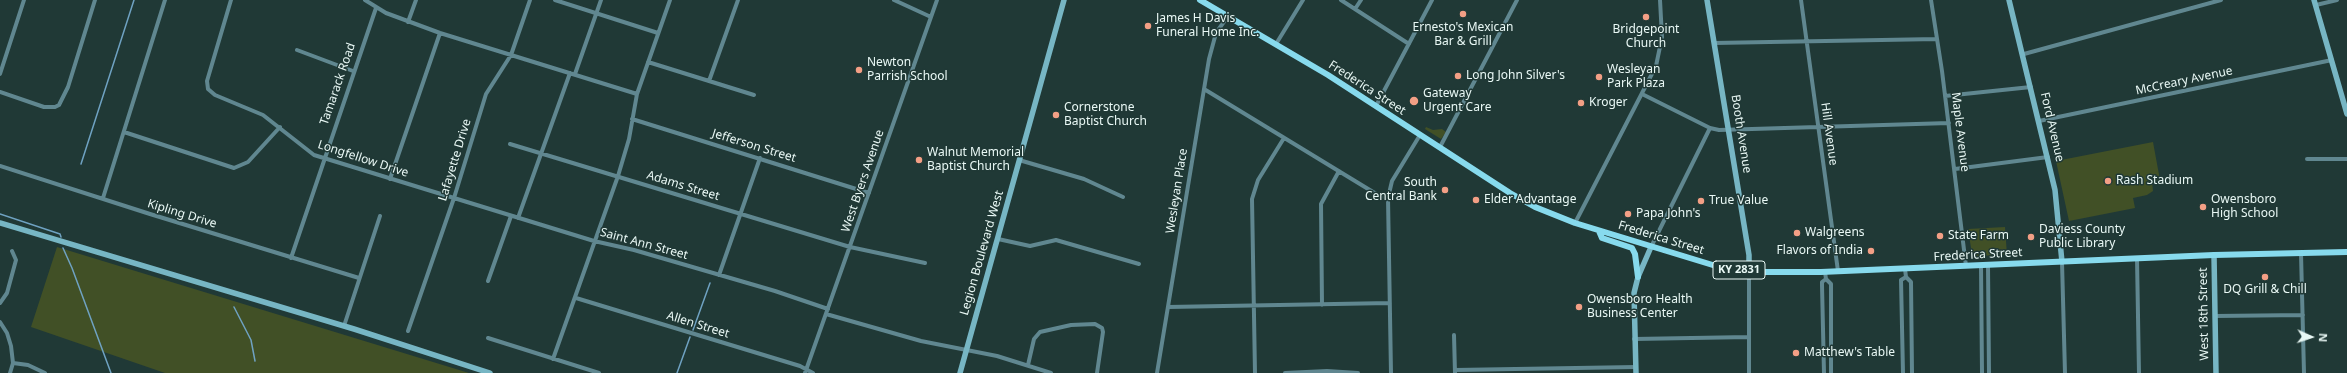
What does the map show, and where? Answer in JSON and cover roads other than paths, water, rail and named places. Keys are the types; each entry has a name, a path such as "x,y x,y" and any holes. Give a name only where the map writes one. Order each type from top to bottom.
{"main road":[{"name":"Frederica Street","path":"1200,0 1276,44 1376,106 1520,199 1574,223 1716,266 1749,271 1825,272 1984,266 2214,254 2347,252"},
{"path":"1599,231 1602,238 1632,248 1635,254 1638,277"}],"street":[{"path":"0,74 24,0"},
{"path":"0,92 44,107 55,107 59,105 68,87 95,0"},
{"path":"103,198 165,0"},
{"name":"Longfellow Drive","path":"231,0 209,76 208,89 215,95 263,115 307,150 323,158 454,198"},
{"path":"365,0 376,8 408,22 637,94"},
{"path":"408,22 416,0"},
{"name":"Lafayette Drive","path":"408,331 454,198 486,94 511,55 530,0"},
{"path":"555,0 658,33"},
{"path":"518,218 541,153 601,0"},
{"path":"553,359 576,298 594,241 618,176 630,139 637,94 670,0"},
{"path":"709,81 738,0"},
{"path":"894,0 931,17"},
{"name":"West Byers Avenue","path":"806,371 937,0"},
{"name":"Legion Boulevard West","path":"960,373 1064,0"},
{"path":"1276,44 1303,0"},
{"path":"1341,0 1409,44"},
{"path":"1355,9 1361,0"},
{"path":"1376,106 1432,0"},
{"path":"1440,147 1517,0"},
{"path":"1574,223 1642,94 1660,53 1662,37 1660,0"},
{"name":"Booth Avenue","path":"1707,0 1750,255 1749,271"},
{"name":"Hill Avenue","path":"1800,0 1838,271"},
{"name":"Maple Avenue","path":"1931,0 1955,169 1966,266"},
{"name":"Ford Avenue","path":"2009,0 2024,54 2048,157 2059,215 2062,262"},
{"path":"2024,54 2221,0"},
{"path":"2337,0 2315,2 2347,114"},
{"name":"Tamarack Road","path":"291,258 323,158 376,8"},
{"name":"Wesleyan Place","path":"1157,373 1212,44 1228,16"},
{"path":"390,179 440,33"},
{"path":"1714,44 1937,39"},
{"path":"297,50 353,71"},
{"name":"McCreary Avenue","path":"2039,121 2332,60"},
{"path":"648,62 754,95"},
{"path":"1945,96 2031,87"},
{"path":"1204,89 1378,195 1388,198"},
{"path":"1642,94 1710,128 1729,129 1948,123"},
{"name":"Jefferson Street","path":"632,119 869,193"},
{"path":"124,132 234,168 248,162 280,127"},
{"path":"1454,335 1455,371 1636,370 1633,303 1638,277 1651,247 1710,128"},
{"path":"1391,373 1388,198 1392,181 1420,135"},
{"path":"1255,373 1253,306 1253,192 1284,138"},
{"name":"Adams Street","path":"510,144 850,247 925,263"},
{"path":"1955,169 2048,157"},
{"path":"719,275 760,158"},
{"path":"2307,159 2347,158"},
{"path":"1019,160 1084,179 1123,197"},
{"name":"Kipling Drive","path":"0,166 359,278"},
{"path":"1322,305 1321,204 1339,171"},
{"name":"Saint Ann Street","path":"454,198 594,241 634,250 719,275 827,312 921,341 997,356 1051,373"},
{"path":"344,326 380,216"},
{"path":"488,281 511,216"},
{"path":"0,223 344,326 490,373"},
{"path":"998,239 1030,246 1056,240 1139,264"},
{"path":"0,303 7,293 16,260 12,251"},
{"path":"2301,253 2304,373"},
{"name":"West 18th Street","path":"2214,254 2216,373"},
{"path":"2137,258 2139,373"},
{"path":"2062,262 2065,373"},
{"path":"1982,373 1984,266"},
{"path":"1984,266 1989,373"},
{"path":"1905,269 1906,277 1911,282 1912,373"},
{"path":"1749,271 1749,373"},
{"path":"1825,272 1826,279 1831,284 1831,373"},
{"path":"1903,373 1901,280 1906,277"},
{"path":"1824,373 1822,282 1826,279"},
{"name":"Allen Street","path":"576,298 813,373"},
{"path":"1168,307 1390,303"},
{"path":"2215,316 2303,315"},
{"path":"0,322 7,333 11,346 13,363 10,373"},
{"path":"1028,366 1034,339 1040,332 1071,325 1095,324 1102,328 1103,332 1097,373"},
{"path":"1634,339 1749,337"},
{"path":"488,338 599,373"},
{"path":"13,363 32,367 45,373"},
{"path":"1285,373 1327,371 1358,373"}],"waterway":[{"path":"81,164 134,0"},
{"path":"0,214 60,234 61,237"},
{"path":"63,248 72,268 111,373"},
{"path":"693,330 710,283"},
{"path":"234,307 251,340 255,361"},
{"path":"677,373 690,337"}],"place":[{"name":"Ernesto's Mexican Bar & Grill","path":"1463,14"},
{"name":"Bridgepoint Church","path":"1646,17"},
{"name":"James H Davis Funeral Home Inc.","path":"1148,26"},
{"name":"Newton Parrish School","path":"859,70"},
{"name":"Long John Silver's","path":"1458,76"},
{"name":"Wesleyan Park Plaza","path":"1599,77"},
{"name":"Gateway Urgent Care","path":"1414,101"},
{"name":"Kroger","path":"1581,103"},
{"name":"Cornerstone Baptist Church","path":"1056,115"},
{"name":"Walnut Memorial Baptist Church","path":"919,160"},
{"name":"Rash Stadium","path":"2108,181"},
{"name":"South Central Bank","path":"1445,190"},
{"name":"Elder Advantage","path":"1476,200"},
{"name":"True Value","path":"1701,201"},
{"name":"Owensboro High School","path":"2203,207"},
{"name":"Papa John's","path":"1628,214"},
{"name":"Walgreens","path":"1797,233"},
{"name":"State Farm","path":"1940,236"},
{"name":"Daviess County Public Library","path":"2031,237"},
{"name":"Flavors of India","path":"1871,251"},
{"name":"DQ Grill & Chill","path":"2265,277"},
{"name":"Owensboro Health Business Center","path":"1579,307"},
{"name":"Matthew's Table","path":"1796,353"}]}
